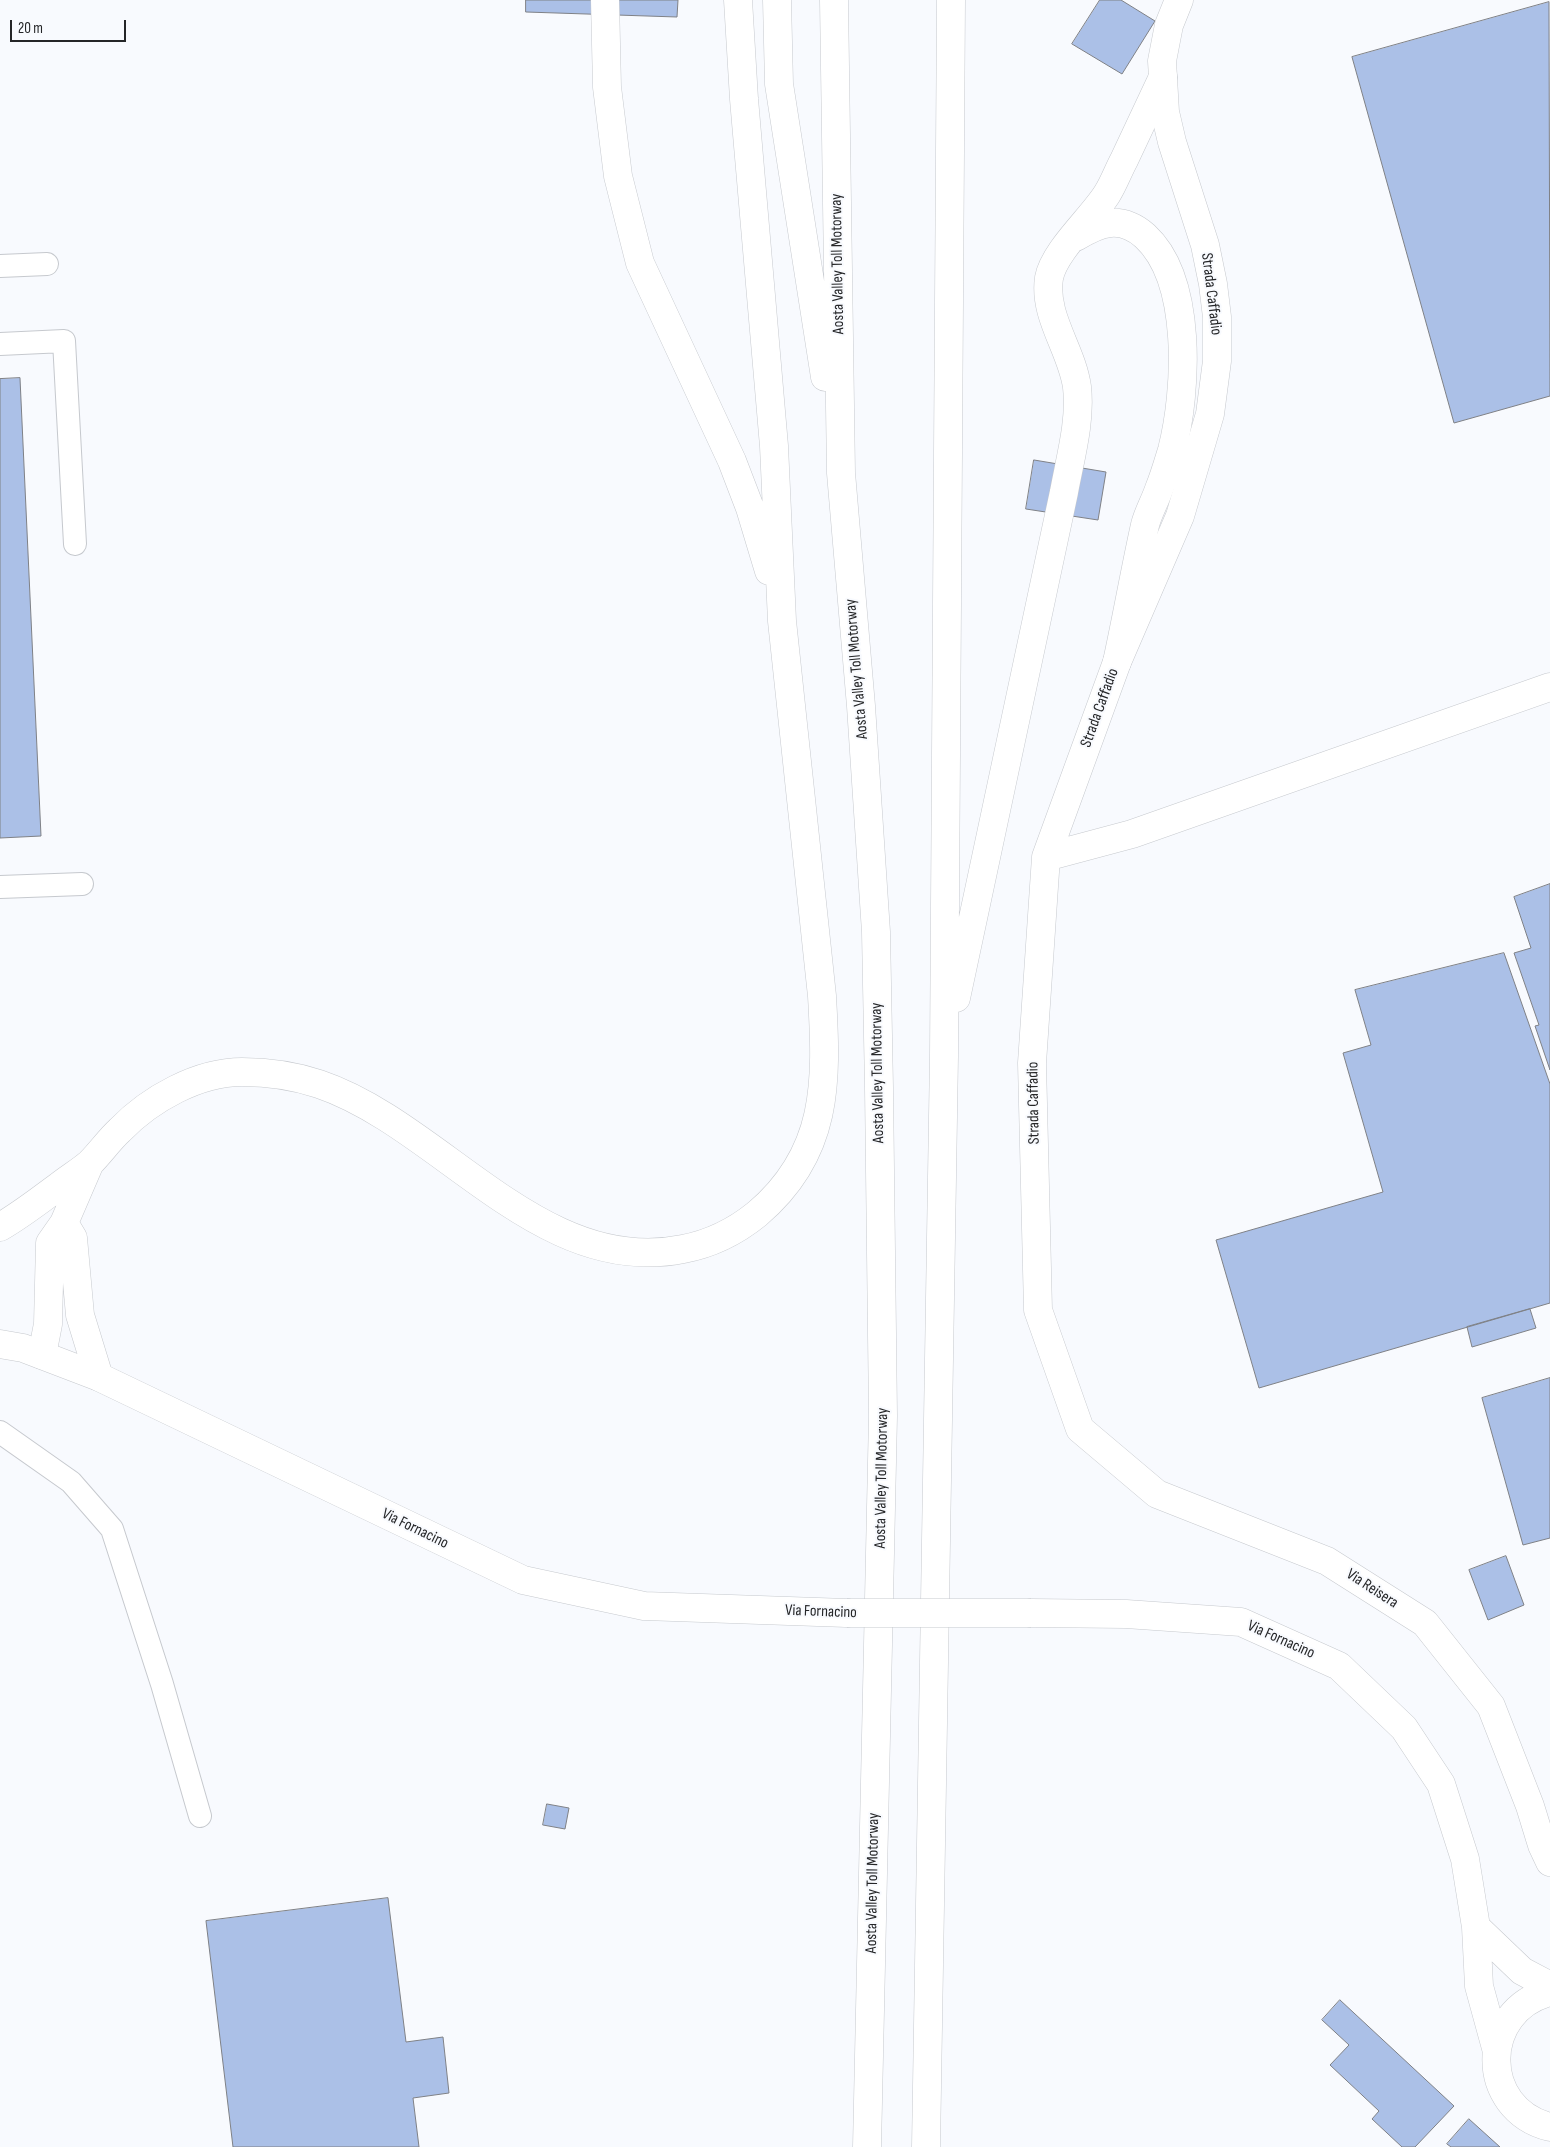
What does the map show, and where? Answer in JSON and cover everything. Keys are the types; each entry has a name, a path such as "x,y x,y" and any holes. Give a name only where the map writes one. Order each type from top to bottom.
{"main road":[{"path":"606,0 607,88 618,176 640,263 732,461 750,508 782,621"},
{"path":"0,1227 15,1219 89,1163 122,1128 158,1098 200,1080 240,1072 283,1075 320,1084 358,1102 392,1122 534,1218 573,1237 618,1251 662,1253 698,1246 741,1227 770,1203 800,1165 814,1134 823,1095 825,1044 822,996 782,621 774,446 745,108 738,0"},
{"path":"777,0 779,84 840,472"},
{"name":"Aosta Valley Toll Motorway","path":"834,0 840,472 860,706 876,932 879,1088 883,1416 867,2147"},
{"path":"926,2147 944,1056 951,0"},
{"name":"Strada Caffadio","path":"1080,1430 1038,1310 1032,1063 1046,857 1117,662 1180,516 1210,414 1217,360 1217,317 1213,284 1205,245 1172,142 1165,112 1162,77 1162,61 1169,25 1179,0"},
{"path":"944,1056 1073,442 1077,412 1077,387 1070,357 1051,309 1048,289 1050,274 1058,256 1107,194 1162,77"},
{"path":"1072,239 1092,227 1108,222 1126,225 1140,232 1155,246 1166,264 1174,286 1181,318 1183,352 1180,403 1172,448 1160,487 1146,522 1117,662"},
{"path":"1046,857 1132,834 1550,687"},
{"path":"42,1354 48,1324 50,1243 64,1223 89,1163"},
{"path":"64,1223 73,1238 80,1315 99,1378"},
{"name":"Via Fornacino","path":"0,1344 42,1354 99,1378 523,1580 644,1606 847,1614 1126,1614 1241,1622 1339,1666 1404,1728 1441,1784 1465,1859 1476,1926 1479,1986 1496,2048"},
{"name":"Via Reisera","path":"1080,1430 1157,1494 1327,1561 1425,1623 1491,1706 1550,1862"},
{"path":"1476,1926 1522,1971 1550,1986"},
{"path":"1550,1992 1538,1995 1519,2007 1504,2026 1496,2048 1496,2072 1504,2094 1519,2112 1539,2124 1550,2127"}],"lane":[{"path":"0,266 47,264"},
{"path":"0,344 64,341 76,544"},
{"path":"0,887 82,884"},
{"path":"0,1432 71,1482 112,1528 162,1684 200,1816"}],"building":[{"path":"526,0 678,0 677,17 526,12"},
{"path":"1100,0 1121,0 1155,21 1122,74 1072,44"},
{"path":"1549,2 1550,396 1454,423 1352,57"},
{"path":"20,378 41,836 0,838 0,379"},
{"path":"1034,460 1106,472 1098,520 1026,509"},
{"path":"1550,884 1550,1070 1535,1026 1539,1025 1514,953 1531,948 1514,897"},
{"path":"1504,953 1550,1084 1550,1303 1259,1388 1216,1240 1383,1192 1343,1053 1371,1045 1355,990"},
{"path":"1530,1309 1536,1328 1472,1347 1467,1327"},
{"path":"1550,1378 1550,1538 1523,1545 1482,1398"},
{"path":"1506,1556 1524,1605 1488,1620 1469,1570"},
{"path":"547,1804 569,1808 565,1829 543,1825"},
{"path":"388,1898 406,2042 443,2037 449,2093 413,2098 419,2147 233,2147 206,1921"},
{"path":"1340,2000 1454,2106 1415,2147 1402,2147 1372,2119 1379,2111 1330,2065 1349,2045 1322,2020"},
{"path":"1469,2119 1500,2147 1451,2147 1447,2144"}]}
